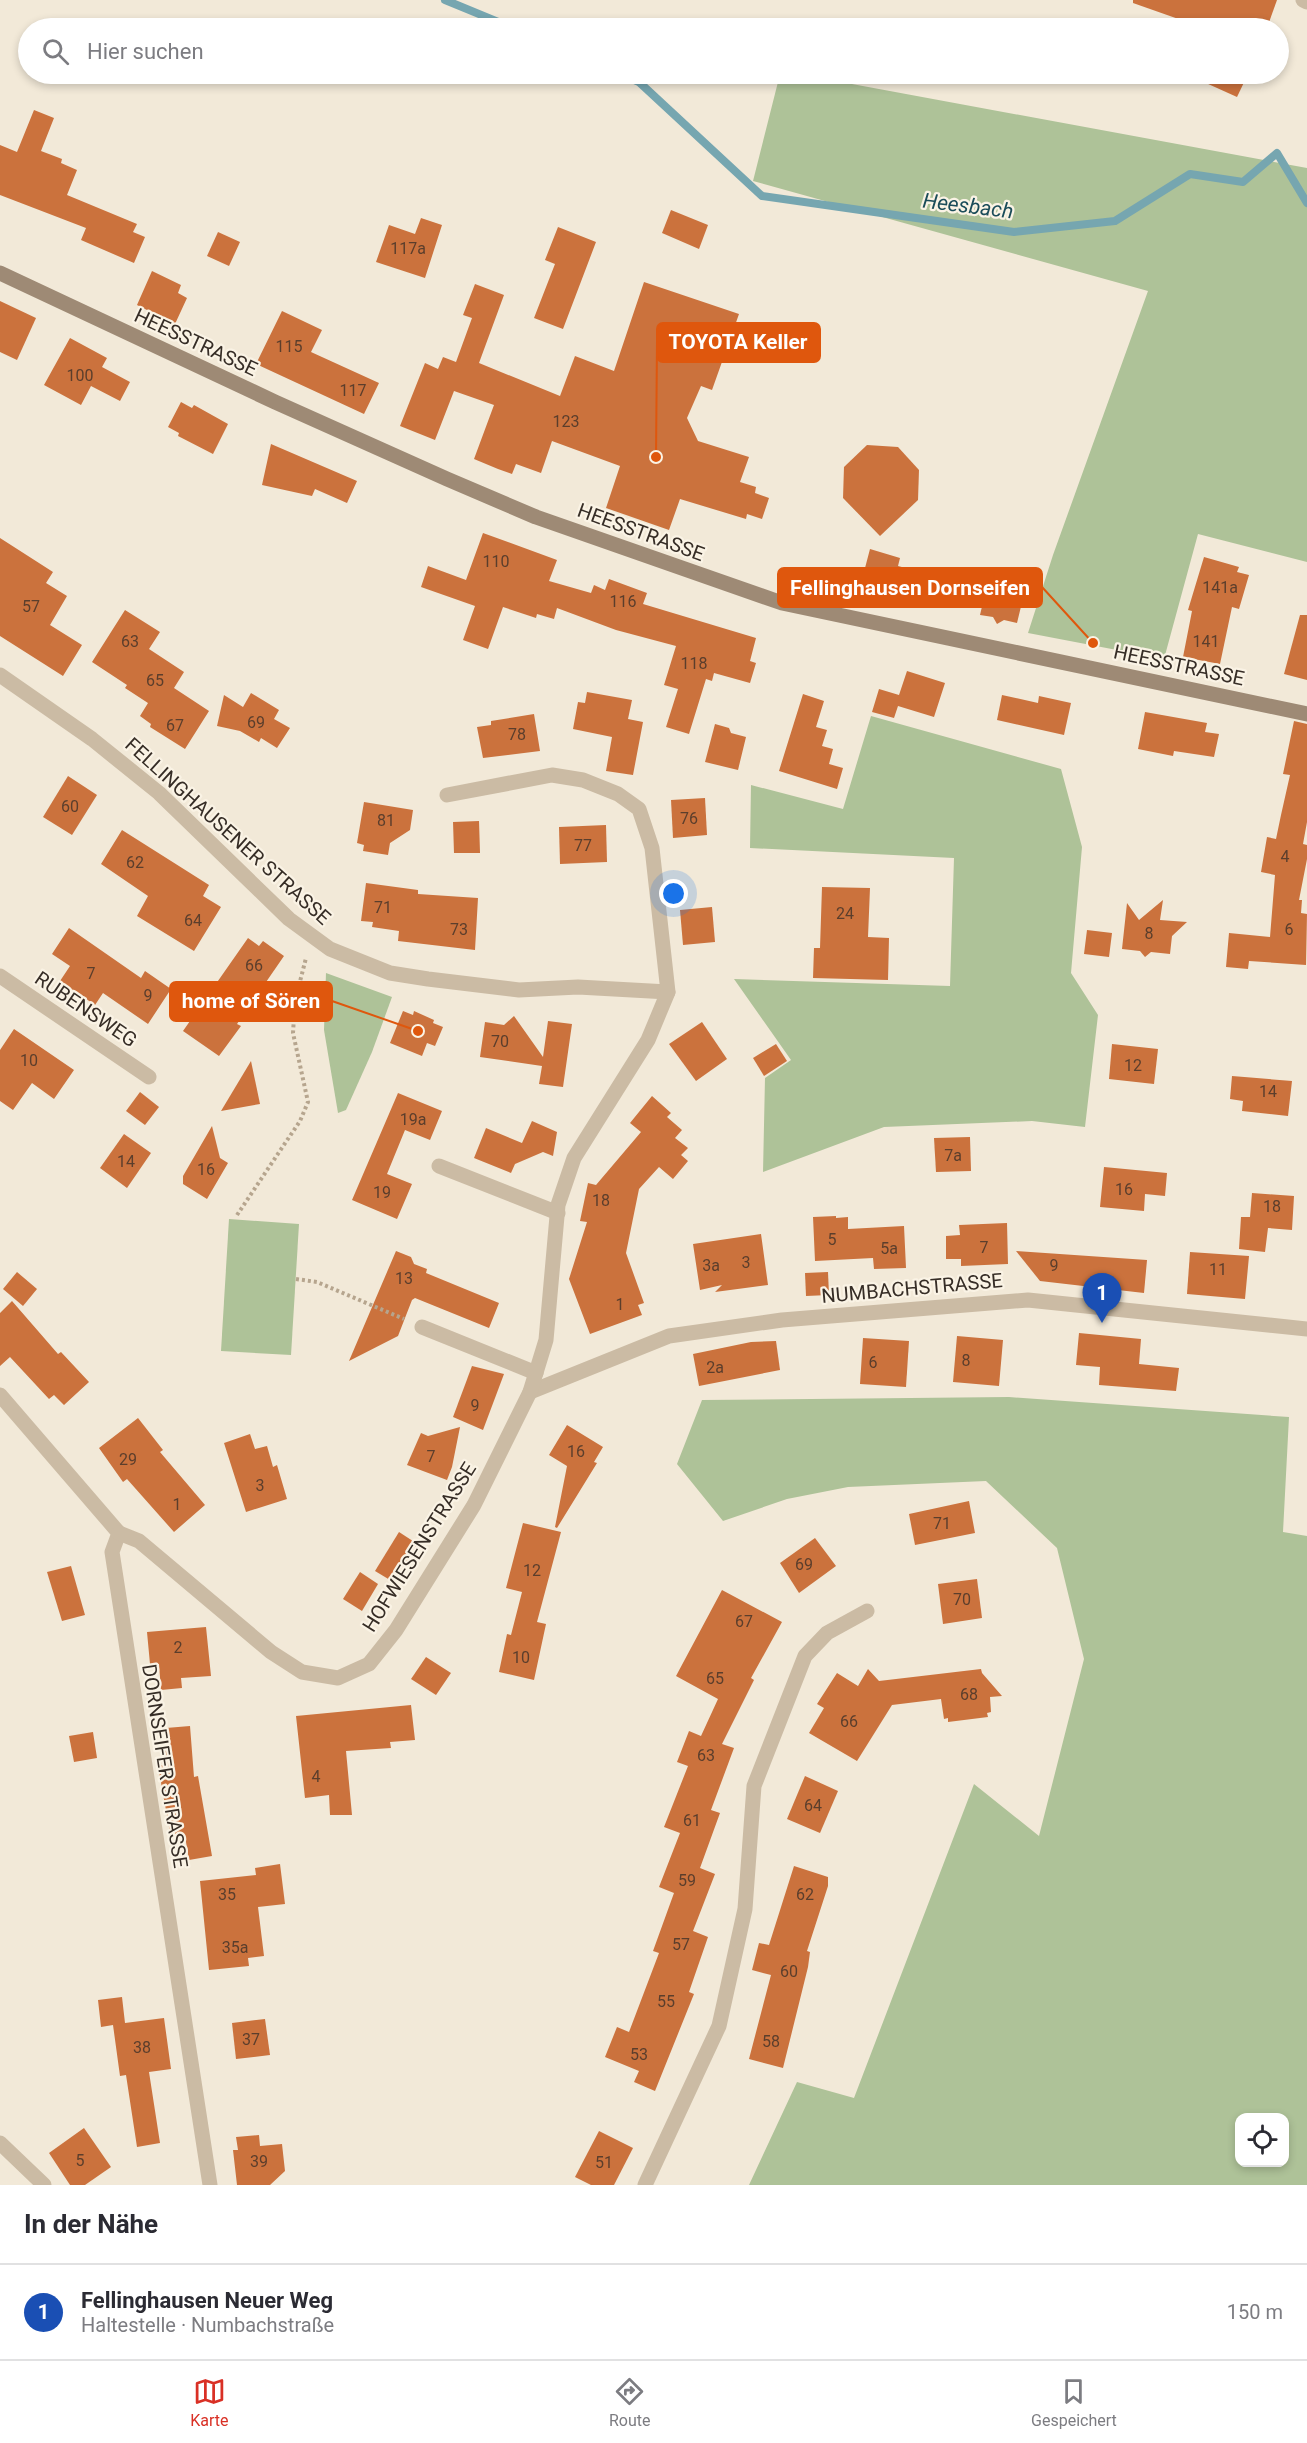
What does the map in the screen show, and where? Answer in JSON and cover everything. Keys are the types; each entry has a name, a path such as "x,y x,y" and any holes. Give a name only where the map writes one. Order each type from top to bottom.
{"main road":[{"name":"HEESSTRASSE","path":"0,273 275,402 536,517 782,603 1307,714"}],"street":[{"path":"1303,0 1307,2"},
{"name":"FELLINGHAUSENER STRASSE","path":"0,675 92,739 159,793 289,919 330,949 390,973 519,990 578,987 668,992"},
{"path":"447,795 552,775 584,780 609,790 639,809 652,848 668,992"},
{"name":"RUBENSWEG","path":"0,976 149,1077"},
{"name":"HOFWIESENSTRASSE","path":"119,1533 138,1541 271,1652 302,1672 338,1678 369,1664 396,1630 474,1505 530,1392 546,1340 558,1213 574,1158 648,1040 668,992"},
{"path":"439,1166 558,1213"},
{"name":"NUMBACHSTRASSE","path":"530,1392 669,1336 782,1320 1028,1300 1307,1329"},
{"path":"422,1327 536,1373"},
{"path":"0,1395 119,1533"},
{"name":"DORNSEIFER STRASSE","path":"119,1533 111,1552 210,2185"},
{"path":"645,2185 719,2026 745,1909 754,1786 805,1656 827,1633 867,1611"},
{"path":"0,2143 44,2185"}],"path":[{"path":"237,1215 300,1120 308,1102 293,1033 295,1001 304,963 315,938"},
{"path":"296,1279 317,1282 422,1327"}],"green space":[{"path":"777,84 852,84 1307,168 1307,562 1198,534 1164,659 1028,633 1053,555 1148,291 753,181"},
{"path":"871,716 1061,769 1082,847 1071,973 1098,1015 1085,1127 1032,1121 884,1127 763,1172 765,1078 791,1060 734,979 950,986 954,858 750,848 751,785 843,809"},
{"path":"326,973 392,997 372,1052 346,1110 338,1113 324,1030"},
{"path":"229,1219 299,1224 291,1355 221,1351"},
{"path":"1009,1397 1289,1417 1283,1532 1307,1536 1307,2185 749,2185 797,2082 854,2098 974,1784 1039,1836 1084,1659 1057,1548 986,1481 848,1487 787,1499 723,1521 677,1464 702,1400"}],"building":[{"path":"1133,0 1277,0 1271,18 1176,18 1133,3"},
{"path":"1208,84 1243,84 1237,97"},
{"path":"34,110 54,118 41,151 62,159 61,163 77,170 67,195 137,224 133,232 145,237 134,263 81,240 86,228 0,195 0,145 17,152"},
{"path":"671,210 708,225 699,249 662,233"},
{"path":"421,218 442,225 425,278 376,262 389,225 415,234"},
{"path":"558,227 596,242 563,329 534,318 555,264 545,260"},
{"path":"218,232 240,242 229,266 207,256"},
{"path":"152,271 181,285 178,293 187,298 175,324 137,305"},
{"path":"644,282 739,314 712,390 701,386 687,418 698,441 749,457 740,482 756,487 755,493 769,498 762,519 747,514 746,519 680,499 669,530 606,508 620,466 552,441 541,473 516,464 512,474 498,469 474,459 494,405 454,391 435,440 400,426 425,363 438,369 443,357 456,362 472,318 463,315 475,284 504,295 479,363 560,396 575,356 614,371"},
{"path":"0,301 36,318 17,360 0,352"},
{"path":"282,311 322,330 311,352 379,383 364,414 256,364"},
{"path":"70,338 107,358 102,367 130,382 120,401 91,386 81,405 44,385"},
{"path":"181,402 192,408 194,405 228,424 213,454 178,436 179,433 168,427"},
{"path":"271,444 357,481 347,503 315,489 312,496 262,485"},
{"path":"867,445 898,447 919,470 918,500 880,536 843,498 844,467"},
{"path":"483,533 557,560 549,581 591,593 594,585 605,590 609,579 647,593 643,604 756,638 750,661 756,663 750,683 714,673 712,681 706,679 689,734 666,727 678,689 664,685 676,646 616,630 557,608 554,619 537,614 536,618 503,607 488,649 463,640 475,606 421,587 428,566 466,580"},
{"path":"0,538 53,572 46,583 67,596 50,625 82,645 63,676 0,636"},
{"path":"870,549 900,558 898,566 917,571 911,594 897,590 895,596 860,587"},
{"path":"1204,557 1239,567 1237,572 1249,575 1239,609 1232,607 1220,664 1183,657 1192,611 1188,610"},
{"path":"988,581 1025,590 1017,623 1004,620 997,624 993,617 980,615"},
{"path":"125,610 160,632 149,649 184,672 174,688 209,711 185,749 150,727 151,724 140,716 148,703 125,688 127,685 92,662"},
{"path":"1300,615 1307,615 1307,680 1284,674"},
{"path":"907,671 945,683 934,717 898,706 894,718 872,712 879,689 899,695"},
{"path":"587,692 632,700 628,719 643,722 633,775 606,771 612,737 573,729 578,702 585,703"},
{"path":"251,693 279,710 274,719 290,728 277,748 261,738 259,742 240,731 217,726 224,695 243,707"},
{"path":"803,694 824,701 816,727 827,730 822,746 833,749 829,764 843,768 837,789 779,771"},
{"path":"1002,695 1038,703 1039,696 1071,703 1064,735 997,720"},
{"path":"1145,712 1207,723 1205,732 1219,734 1214,757 1174,751 1173,756 1138,749"},
{"path":"534,714 540,751 483,758 477,727 491,725 491,721"},
{"path":"1294,721 1307,724 1307,822 1303,844 1307,845 1307,859 1299,900 1302,900 1301,913 1307,914 1306,965 1249,961 1248,969 1226,967 1229,933 1270,937 1275,875 1261,872 1267,837 1276,839 1290,775 1283,774"},
{"path":"715,724 729,728 731,733 746,737 738,770 705,762"},
{"path":"68,776 97,795 72,835 43,817"},
{"path":"705,798 707,835 673,838 671,800"},
{"path":"364,802 413,810 410,830 390,843 388,855 363,851 364,845 357,843"},
{"path":"479,821 480,853 454,853 453,822"},
{"path":"606,825 607,862 560,864 559,827"},
{"path":"122,830 209,885 203,896 221,907 194,951 137,916 148,896 101,864"},
{"path":"366,883 418,890 418,894 478,898 475,950 398,941 399,931 372,927 373,922 361,921"},
{"path":"822,887 870,888 868,937 889,938 888,980 813,978 814,948 820,948"},
{"path":"1163,900 1160,920 1187,922 1172,936 1170,954 1151,952 1145,957 1140,951 1122,949 1127,903 1139,920"},
{"path":"712,907 715,942 683,945 680,910"},
{"path":"69,928 141,978 145,971 171,989 148,1024 103,993 95,1005 60,981 70,966 52,954"},
{"path":"1087,930 1112,933 1109,957 1084,954"},
{"path":"248,938 259,946 263,941 284,956 237,1024 241,1026 219,1056 183,1031"},
{"path":"403,1011 413,1015 414,1011 443,1027 435,1046 427,1043 422,1056 390,1043"},
{"path":"514,1016 543,1057 548,1021 572,1024 563,1087 539,1084 542,1066 480,1057 485,1022 504,1025"},
{"path":"702,1022 727,1059 696,1081 669,1044"},
{"path":"14,1029 74,1070 54,1099 32,1083 13,1110 0,1101 0,1050"},
{"path":"776,1044 787,1061 764,1076 753,1058"},
{"path":"1112,1044 1158,1049 1154,1084 1109,1079"},
{"path":"251,1061 260,1104 221,1111"},
{"path":"1232,1076 1292,1081 1288,1116 1242,1111 1243,1101 1230,1099"},
{"path":"140,1092 159,1107 145,1125 126,1111"},
{"path":"398,1093 442,1111 430,1140 405,1130 387,1174 412,1184 397,1219 352,1200"},
{"path":"652,1096 671,1113 667,1117 682,1130 675,1138 688,1148 681,1155 688,1161 673,1179 659,1167 639,1189 626,1253 644,1303 638,1305 642,1315 590,1334 569,1279 587,1222 580,1221 588,1183 596,1185 641,1132 630,1123"},
{"path":"532,1121 557,1132 553,1156 543,1152 515,1164 511,1173 474,1158 486,1128 522,1143"},
{"path":"212,1126 220,1158 228,1163 207,1199 183,1184 183,1176"},
{"path":"124,1134 151,1153 127,1188 100,1168"},
{"path":"970,1137 971,1171 936,1172 934,1138"},
{"path":"1104,1167 1167,1173 1165,1196 1145,1194 1144,1211 1100,1207"},
{"path":"1252,1193 1294,1196 1292,1230 1268,1228 1265,1252 1239,1249 1241,1217 1250,1217"},
{"path":"836,1216 836,1218 848,1217 848,1229 904,1226 906,1268 874,1269 873,1258 815,1261 813,1217"},
{"path":"1007,1223 1008,1264 961,1266 961,1259 946,1259 946,1236 960,1235 959,1225"},
{"path":"761,1234 768,1285 715,1292 722,1285 700,1290 693,1244"},
{"path":"396,1251 411,1257 414,1264 427,1269 426,1273 499,1303 489,1328 415,1298 412,1300 398,1336 349,1361"},
{"path":"1016,1251 1147,1260 1144,1293 1040,1281"},
{"path":"1190,1252 1249,1256 1245,1299 1187,1294"},
{"path":"17,1272 37,1289 23,1306 3,1289"},
{"path":"828,1272 829,1295 806,1296 805,1273"},
{"path":"12,1301 58,1354 61,1352 89,1382 64,1405 54,1395 49,1399 10,1357 0,1366 0,1313"},
{"path":"1079,1333 1141,1339 1139,1364 1179,1368 1176,1391 1099,1385 1100,1367 1076,1365"},
{"path":"957,1336 1003,1340 999,1386 953,1382"},
{"path":"863,1338 909,1341 906,1387 860,1384"},
{"path":"776,1341 780,1370 699,1386 693,1354 751,1342"},
{"path":"472,1366 504,1374 483,1430 453,1417"},
{"path":"138,1418 163,1450 160,1452 205,1505 174,1532 127,1479 123,1482 99,1448"},
{"path":"567,1425 603,1447 594,1462 597,1463 557,1528 555,1527 567,1466 549,1455"},
{"path":"460,1427 447,1480 407,1465 421,1433 428,1436"},
{"path":"250,1434 255,1449 267,1446 273,1467 277,1465 287,1499 246,1512 224,1443"},
{"path":"969,1501 975,1533 915,1545 909,1514"},
{"path":"523,1523 561,1532 537,1622 546,1624 534,1680 499,1672 507,1634 511,1635 522,1592 506,1588"},
{"path":"399,1532 419,1545 395,1583 375,1571"},
{"path":"815,1538 836,1566 799,1593 780,1563"},
{"path":"71,1566 85,1615 62,1621 47,1572"},
{"path":"360,1572 378,1584 362,1611 343,1599"},
{"path":"977,1579 982,1618 943,1624 938,1584"},
{"path":"722,1590 782,1622 751,1678 754,1680 722,1744 734,1748 711,1810 720,1813 700,1868 715,1874 693,1931 708,1937 689,1992 694,1994 655,2091 634,2082 639,2071 605,2057 617,2027 629,2032 659,1953 653,1951 674,1893 659,1887 680,1833 664,1827 688,1766 677,1762 689,1731 701,1736 718,1699 676,1676"},
{"path":"206,1627 211,1676 181,1678 182,1688 161,1690 159,1664 150,1664 147,1632"},
{"path":"426,1657 451,1673 436,1695 411,1679"},
{"path":"868,1669 879,1681 981,1669 1002,1696 990,1697 991,1712 987,1713 988,1717 948,1722 948,1718 944,1719 941,1699 892,1705 857,1761 809,1733 824,1708 817,1704 837,1673 858,1686"},
{"path":"411,1705 415,1740 390,1742 391,1748 346,1751 352,1815 330,1815 329,1795 305,1798 296,1716"},
{"path":"190,1726 194,1777 198,1776 212,1856 189,1860 185,1836 171,1838 158,1766 162,1765 160,1743 167,1742 166,1728"},
{"path":"93,1732 97,1758 74,1762 69,1736"},
{"path":"805,1776 838,1791 820,1833 787,1819"},
{"path":"280,1864 285,1904 258,1907 264,1956 248,1958 249,1966 209,1970 200,1881 256,1875 255,1868"},
{"path":"794,1866 828,1877 828,1886 807,1951 810,1952 808,1967 783,2068 749,2059 771,1975 752,1970 759,1943 769,1945"},
{"path":"122,1997 125,2023 164,2018 171,2069 149,2072 160,2143 137,2147 126,2075 120,2076 113,2025 101,2027 98,2000"},
{"path":"265,2019 270,2055 236,2059 232,2023"},
{"path":"84,2128 111,2167 85,2185 70,2185 49,2153"},
{"path":"599,2131 633,2148 614,2185 591,2185 575,2177"},
{"path":"259,2135 260,2146 282,2144 285,2171 270,2185 237,2185 233,2150 238,2150 236,2137"}],"waterway":[{"name":"Heesbach","path":"445,0 489,18"},
{"name":"Heesbach","path":"641,84 762,196 1014,232 1115,221 1190,174 1243,182 1277,153 1307,203"}],"place":[{"name":"TOYOTA Keller","path":"656,457"},
{"name":"Fellinghausen Dornseifen","path":"1093,643"},
{"name":"home of Sören","path":"418,1031"},
{"name":"Fellinghausen Neuer Weg","path":"1102,1323"}]}
